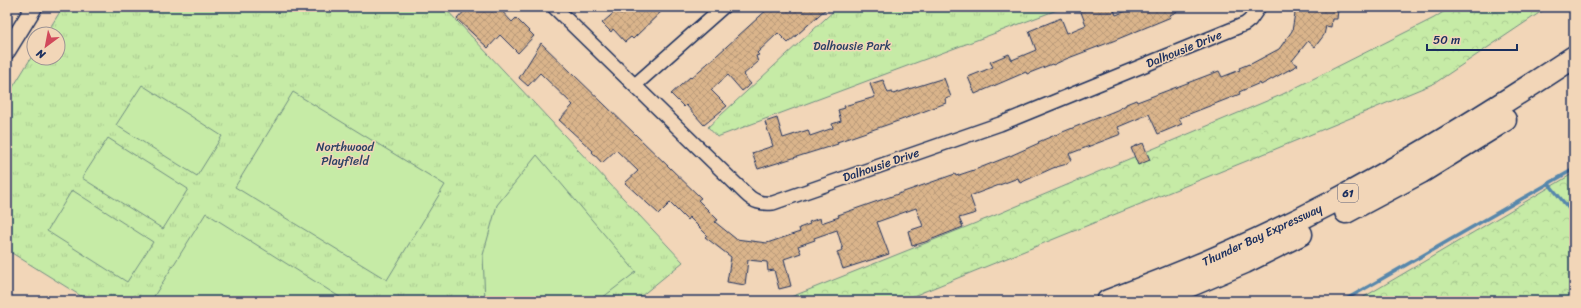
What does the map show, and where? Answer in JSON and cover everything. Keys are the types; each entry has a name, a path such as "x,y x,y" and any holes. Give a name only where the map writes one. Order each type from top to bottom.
{"highway":[{"name":"Thunder Bay Expressway","path":"1108,301 1141,289 1238,248 1331,203 1413,158 1494,110 1574,57"},
{"name":"Thunder Bay Expressway","path":"1153,301 1245,262 1339,216 1422,172 1574,74"}],"street":[{"path":"7,51 34,7"},
{"name":"Dalhousie Drive","path":"554,7 752,200 766,204 1000,124 1245,24 1250,20 1259,7"},
{"path":"635,85 723,7"}],"green space":[{"name":"Northwood Playfield","path":"63,7 444,7 683,262 635,301 89,301 7,250 7,97 26,66 66,66 66,26 51,26"},
{"name":"Dalhousie Park","path":"838,7 1065,7 717,137 708,127"},
{"path":"1451,7 1548,7 1435,83 901,301 781,301 991,217 1281,95 1434,18"},
{"path":"142,85 222,136 197,176 116,125"},
{"path":"293,92 445,185 387,280 235,187"},
{"path":"108,138 188,189 163,229 82,178"},
{"path":"537,155 636,272 598,301 485,301 483,255 497,205"},
{"path":"1574,173 1574,301 1357,301"},
{"path":"72,190 153,242 127,282 47,231"},
{"path":"206,213 346,301 151,301"}],"building":[{"path":"468,7 498,7 512,22 516,18 534,36 518,53 500,35 488,48 457,19"},
{"path":"630,7 666,7 633,39 631,37 625,42 613,29 611,32 602,23 617,10 621,15"},
{"path":"770,7 828,7 788,43 778,33 757,53 759,55 756,56 758,62 743,75 751,84 742,91 728,75 711,90 727,106 704,125 686,105 684,107 671,94"},
{"path":"1079,7 1113,7 1116,15 1136,7 1186,7 1170,15 1171,17 1113,41 1053,65 1052,64 1027,74 1026,72 975,94 968,77 993,67 990,62 1009,54 1012,60 1036,50 1029,31 1061,18 1067,33 1086,25"},
{"path":"1296,7 1318,7 1338,10 1337,19 1332,19 1331,27 1326,26 1324,35 1315,47 1308,41 1292,61 1298,65 1261,85 1260,83 1239,92 1240,94 1179,118 1182,124 1158,134 1149,114 1118,127 1121,134 1069,154 1072,160 1067,164 1053,168 1020,183 1018,178 970,196 976,213 959,218 963,227 925,242 912,246 908,231 923,226 916,208 877,222 889,254 843,269 837,252 843,250 837,230 814,238 815,240 798,246 801,253 784,259 791,286 779,289 774,270 768,271 767,262 748,260 745,285 727,282 731,257 705,237 707,235 689,217 687,220 670,203 659,214 625,183 638,171 616,150 602,163 592,152 593,151 559,120 573,105 540,73 528,86 519,78 541,43 701,198 698,200 718,220 715,222 736,239 767,243 800,232 799,228 820,218 821,223 839,217 838,215 955,174 956,176 977,169 1117,110 1136,100 1137,102 1219,71 1222,77 1240,70 1239,68 1249,65 1279,49 1292,31"},
{"path":"944,78 951,97 945,99 946,103 837,142 838,144 758,169 752,153 773,146 765,122 777,118 783,138 808,130 810,136 833,128 832,124 841,121 838,110 845,108 844,106 875,97 870,84 883,80 888,93 892,92 893,94"},
{"path":"1143,143 1150,160 1138,165 1131,148"}],"waterway":[{"path":"1343,301 1574,169"},
{"path":"1549,184 1574,215"}]}
